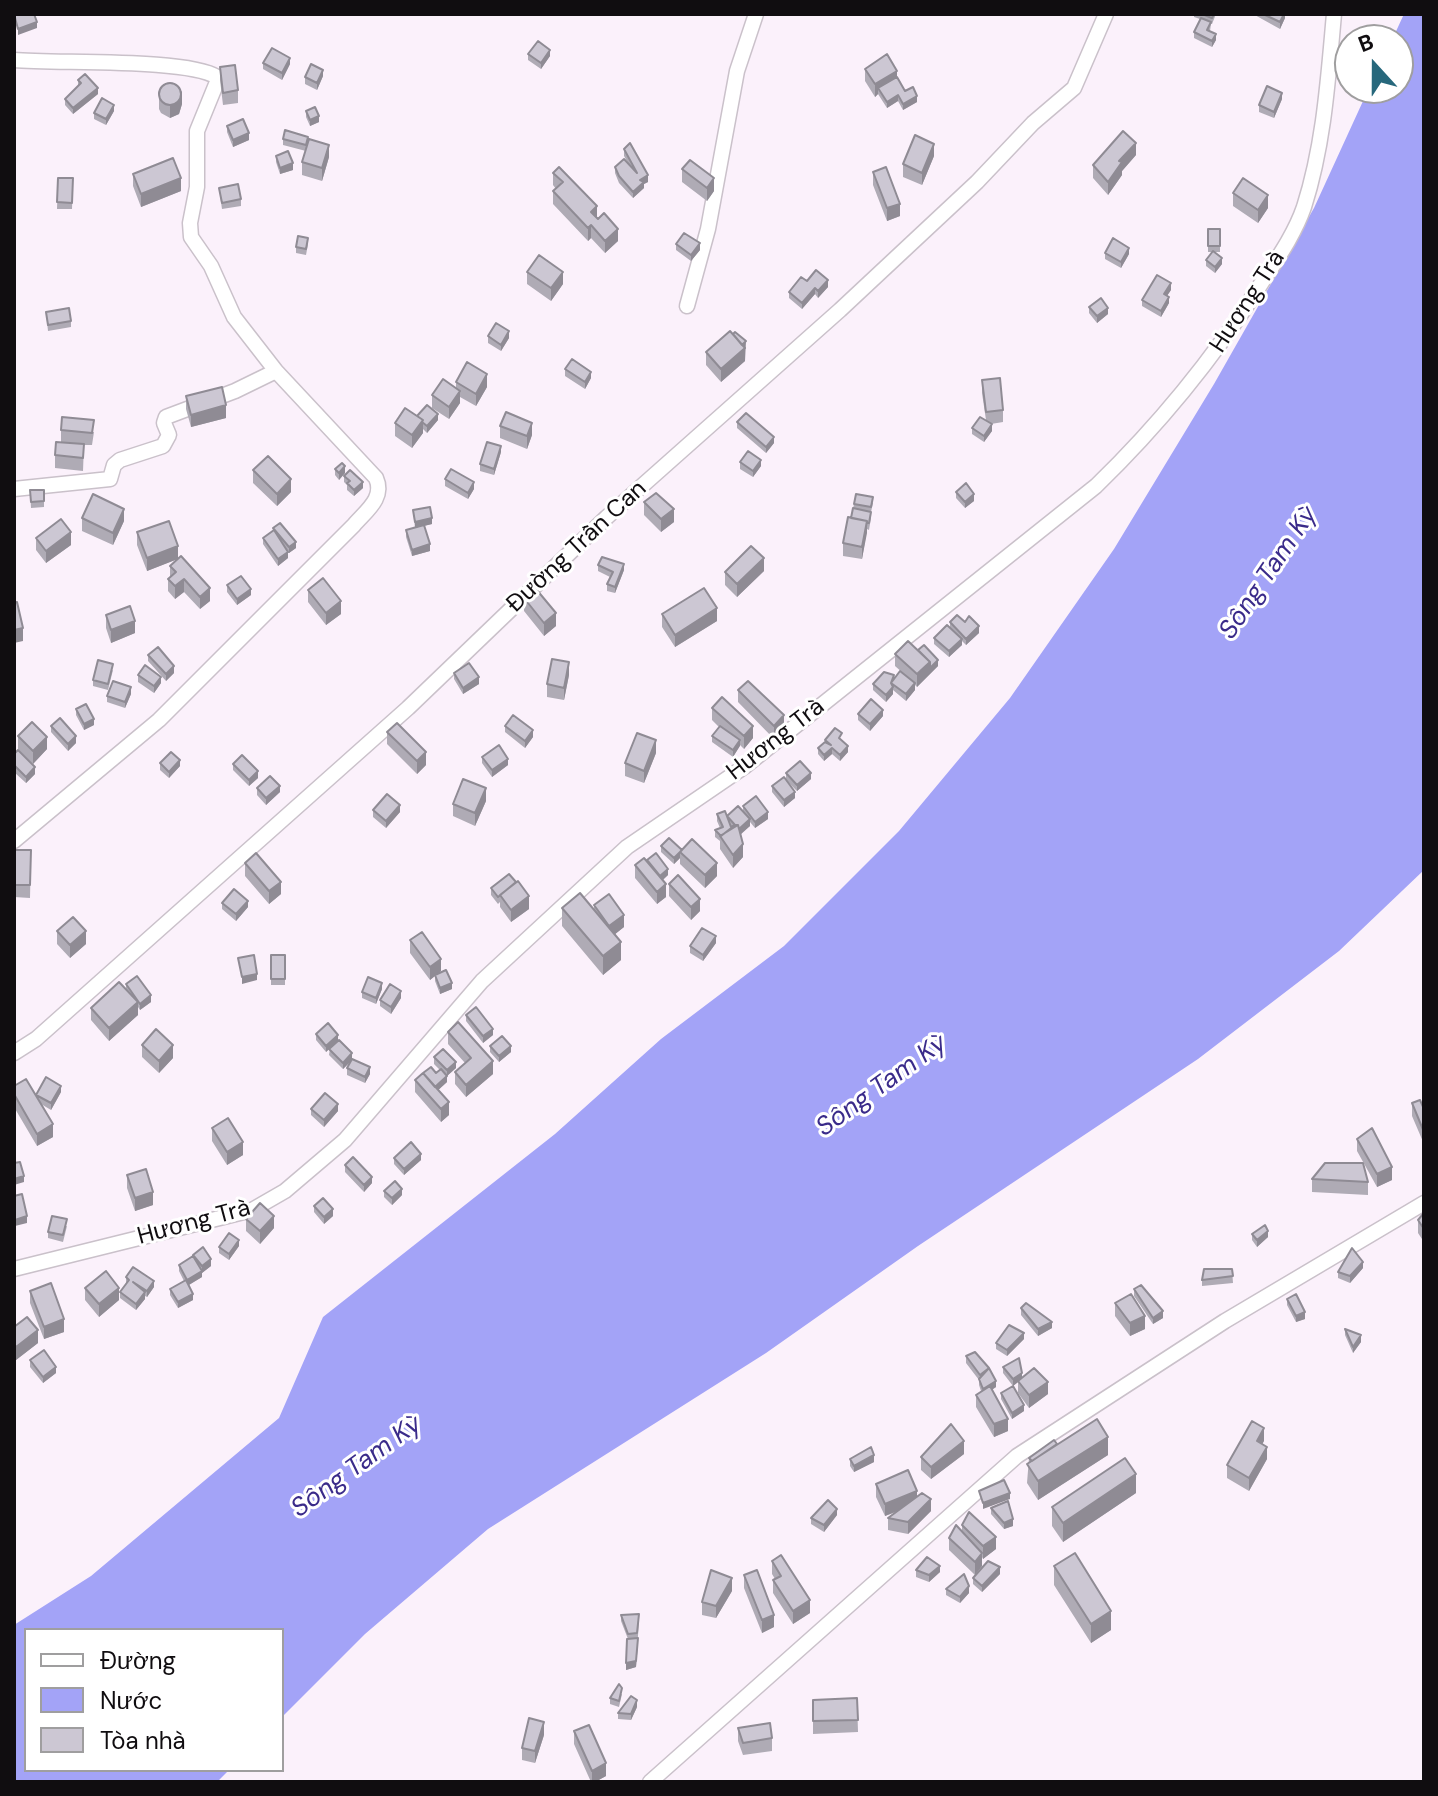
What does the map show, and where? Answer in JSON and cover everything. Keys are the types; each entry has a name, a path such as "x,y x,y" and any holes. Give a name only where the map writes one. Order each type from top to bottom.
{"street":[{"path":"687,306 708,229 737,71 756,14"},
{"name":"Đường Trần Can","path":"14,1053 36,1039 408,708 607,517 840,310 977,182 1033,123 1074,88 1106,14"},
{"name":"Hương Trà","path":"14,1269 252,1210 285,1191 345,1140 502,960 627,847 744,767 1096,486 1131,452 1203,369 1285,246 1303,210 1320,145 1334,14"},
{"path":"14,60 162,66 207,72 217,77 197,131 197,197 190,232 217,278 234,317 276,371 376,478 379,493 376,500 273,608 159,720 14,841"},
{"path":"14,489 110,479 114,465 120,460 163,446 169,435 164,423 166,417 235,391 276,371"},
{"path":"650,1782 1017,1456 1225,1321 1424,1203"}],"water":[{"name":"Sông Tam Kỳ","path":"1404,14 1424,14 1424,870 1339,951 1198,1059 918,1246 766,1353 488,1529 365,1634 284,1715 284,1628 24,1628 24,1772 227,1772 217,1782 14,1782 14,1625 91,1576 279,1418 323,1317 555,1134 661,1039 784,946 899,831 1010,698 1114,549 1214,384 1314,208 1362,104 1414,104 1414,24 1399,24"}],"building":[{"path":"14,14 34,14 37,22 18,29"},
{"path":"1263,14 1284,14 1280,22"},
{"path":"1201,18 1211,22 1207,30 1216,34 1212,41 1194,32"},
{"path":"538,41 550,50 541,63 528,54"},
{"path":"272,48 290,58 282,73 263,63"},
{"path":"887,54 897,71 875,84 865,69"},
{"path":"311,64 323,70 317,83 305,77"},
{"path":"235,65 238,90 223,93 220,67"},
{"path":"85,74 98,88 73,108 65,99 81,83 78,80"},
{"path":"897,77 905,91 913,87 917,96 903,104 898,95 887,102 878,88"},
{"path":"170,83 178,86 181,94 178,102 170,105 162,102 159,94 162,86"},
{"path":"1267,86 1282,93 1274,112 1259,105"},
{"path":"102,98 114,105 106,119 94,113"},
{"path":"315,107 319,116 310,120 306,111"},
{"path":"243,119 249,133 233,140 227,126"},
{"path":"285,130 308,137 306,145 283,139"},
{"path":"1123,131 1136,143 1119,161 1122,162 1108,182 1093,165"},
{"path":"915,135 934,144 922,173 903,164"},
{"path":"309,139 329,145 322,168 302,162"},
{"path":"630,143 648,175 640,180 644,182 633,192 615,167 624,159 637,173 624,149"},
{"path":"288,151 293,163 280,168 276,156"},
{"path":"173,158 181,178 141,194 133,174"},
{"path":"690,160 714,178 707,188 682,169"},
{"path":"559,167 597,206 591,212 598,219 604,213 618,229 605,241 591,225 588,228 553,191 563,182 553,173"},
{"path":"886,167 900,204 887,208 873,172"},
{"path":"58,178 73,178 72,203 57,202"},
{"path":"1243,178 1268,195 1258,210 1233,193"},
{"path":"238,184 241,199 222,203 219,188"},
{"path":"1208,229 1220,229 1220,246 1208,246"},
{"path":"684,233 700,243 691,255 676,244"},
{"path":"298,236 308,238 306,249 296,247"},
{"path":"1113,238 1129,248 1121,262 1105,253"},
{"path":"1213,251 1222,258 1215,267 1206,260"},
{"path":"539,255 563,272 551,288 527,272"},
{"path":"816,270 828,280 818,291 815,288 802,303 789,292 801,277 807,281"},
{"path":"1157,275 1171,283 1164,294 1169,297 1161,311 1142,300"},
{"path":"1101,298 1108,308 1097,316 1089,307"},
{"path":"69,308 71,321 48,325 46,312"},
{"path":"496,323 509,331 501,345 488,336"},
{"path":"730,331 745,348 721,369 706,352"},
{"path":"735,332 746,341 742,345 733,334"},
{"path":"572,359 591,372 585,382 565,369"},
{"path":"467,362 487,374 476,394 456,382"},
{"path":"1000,378 1003,410 986,412 982,380"},
{"path":"443,379 460,391 449,407 432,395"},
{"path":"222,387 226,405 191,415 186,396"},
{"path":"427,405 438,414 427,426 417,416"},
{"path":"405,408 423,420 412,435 395,423"},
{"path":"506,412 532,423 527,436 500,426"},
{"path":"746,413 774,437 766,447 737,422"},
{"path":"62,417 94,420 92,433 61,430"},
{"path":"980,417 992,424 984,436 972,428"},
{"path":"56,442 84,444 83,458 55,455"},
{"path":"487,442 501,446 494,469 480,464"},
{"path":"748,451 761,460 753,471 740,462"},
{"path":"268,456 291,479 277,494 253,470"},
{"path":"342,463 345,466 339,473 335,469"},
{"path":"451,469 474,482 468,493 445,479"},
{"path":"350,470 363,482 354,490 344,476"},
{"path":"966,483 974,494 965,502 956,492"},
{"path":"30,490 44,490 44,501 31,502"},
{"path":"656,493 674,509 661,519 644,502"},
{"path":"93,494 124,509 113,533 82,518"},
{"path":"856,494 873,497 871,507 854,504"},
{"path":"430,507 432,518 415,522 413,510"},
{"path":"853,508 871,512 869,523 851,518"},
{"path":"848,517 867,521 862,547 843,543"},
{"path":"61,519 71,532 46,551 36,538"},
{"path":"169,521 178,546 147,558 137,532"},
{"path":"280,523 296,542 289,547 273,528"},
{"path":"424,525 430,544 412,550 406,530"},
{"path":"274,530 288,552 278,559 263,538"},
{"path":"751,546 764,558 737,584 725,572"},
{"path":"181,556 210,588 200,597 184,579 175,586 168,579 176,572 170,566"},
{"path":"602,557 624,564 615,587 607,584 613,572 598,565"},
{"path":"241,576 251,589 237,599 227,585"},
{"path":"323,578 341,601 326,613 308,590"},
{"path":"704,588 717,608 675,635 662,614"},
{"path":"536,589 556,613 544,623 524,598"},
{"path":"17,602 23,628 14,630 14,603"},
{"path":"130,606 135,621 111,630 106,615"},
{"path":"957,615 965,622 969,616 979,626 966,639 950,622"},
{"path":"947,625 962,639 949,651 934,638"},
{"path":"908,641 930,662 917,674 895,654"},
{"path":"924,645 938,660 930,668 930,662 918,650"},
{"path":"158,647 174,666 166,674 148,655"},
{"path":"552,659 569,662 564,688 547,684"},
{"path":"98,660 113,664 108,684 93,680"},
{"path":"469,663 479,677 463,688 454,673"},
{"path":"145,665 161,677 154,686 138,675"},
{"path":"900,671 915,683 906,694 891,683"},
{"path":"884,672 894,675 893,687 886,695 873,684"},
{"path":"113,681 131,687 125,702 107,696"},
{"path":"748,681 784,715 774,726 738,690"},
{"path":"722,697 753,726 744,736 712,708"},
{"path":"871,699 883,710 870,724 858,714"},
{"path":"86,704 94,719 84,724 76,709"},
{"path":"513,715 533,730 525,741 505,726"},
{"path":"60,718 76,736 68,744 51,726"},
{"path":"32,722 47,737 33,751 18,736"},
{"path":"397,723 426,752 417,761 387,732"},
{"path":"720,726 740,740 733,750 712,736"},
{"path":"835,728 842,733 839,738 848,746 840,755 832,748 824,755 818,748 825,742 831,745 825,740"},
{"path":"637,733 656,740 644,771 625,763"},
{"path":"499,745 508,759 492,770 482,757"},
{"path":"18,750 35,767 26,777 14,765 14,754"},
{"path":"171,752 180,760 169,772 160,763"},
{"path":"242,755 258,771 249,780 233,764"},
{"path":"800,761 811,773 797,785 786,773"},
{"path":"270,776 280,786 266,798 257,788"},
{"path":"784,777 795,792 784,800 772,786"},
{"path":"463,779 486,788 475,813 453,804"},
{"path":"387,794 400,805 386,821 373,810"},
{"path":"756,796 768,812 755,822 743,806"},
{"path":"738,806 750,819 739,829 727,816"},
{"path":"725,811 731,827 735,825 721,836 715,830 723,827 717,814"},
{"path":"738,825 743,844 733,855 720,836"},
{"path":"669,838 682,850 674,858 661,846"},
{"path":"692,839 717,863 705,875 680,852"},
{"path":"14,850 31,850 30,885 14,885"},
{"path":"256,853 281,882 269,891 245,863"},
{"path":"656,853 668,869 660,876 647,860"},
{"path":"644,858 666,884 657,892 635,865"},
{"path":"509,874 516,882 498,897 491,888"},
{"path":"678,875 700,899 691,907 669,884"},
{"path":"518,881 529,896 511,910 500,895"},
{"path":"234,889 248,901 236,914 222,903"},
{"path":"580,893 621,942 603,956 562,908"},
{"path":"609,894 624,915 609,926 594,905"},
{"path":"73,917 86,931 70,945 57,931"},
{"path":"702,928 716,936 703,955 690,946"},
{"path":"422,932 441,959 430,967 410,940"},
{"path":"254,955 257,974 242,977 238,958"},
{"path":"271,955 285,955 285,979 271,979"},
{"path":"446,970 452,983 440,988 435,975"},
{"path":"137,976 151,995 140,1004 126,984"},
{"path":"368,977 382,983 376,998 362,992"},
{"path":"119,982 138,1002 109,1028 91,1008"},
{"path":"390,984 401,991 391,1007 380,1000"},
{"path":"476,1007 493,1029 483,1036 466,1015"},
{"path":"458,1022 493,1061 466,1085 455,1072 471,1058 448,1032"},
{"path":"328,1023 338,1035 326,1046 316,1034"},
{"path":"156,1029 173,1045 159,1061 142,1045"},
{"path":"502,1036 511,1046 499,1056 490,1046"},
{"path":"339,1040 352,1053 343,1063 329,1049"},
{"path":"443,1049 456,1062 447,1070 434,1057"},
{"path":"352,1059 370,1067 365,1077 347,1068"},
{"path":"431,1067 436,1073 441,1069 447,1076 435,1087 423,1073"},
{"path":"423,1073 449,1102 441,1109 415,1080"},
{"path":"46,1077 61,1086 51,1103 36,1095"},
{"path":"26,1079 53,1124 37,1134 14,1094 14,1086"},
{"path":"325,1093 338,1104 324,1120 311,1109"},
{"path":"1420,1100 1424,1109 1424,1132 1412,1103"},
{"path":"228,1118 243,1142 227,1152 212,1128"},
{"path":"1372,1128 1392,1167 1377,1174 1357,1139"},
{"path":"411,1142 421,1154 404,1169 394,1158"},
{"path":"353,1157 372,1177 364,1185 345,1165"},
{"path":"20,1162 24,1176 14,1179 14,1163"},
{"path":"1325,1163 1363,1163 1368,1182 1312,1179"},
{"path":"146,1169 153,1192 135,1198 127,1175"},
{"path":"395,1181 402,1189 392,1198 384,1191"},
{"path":"22,1194 27,1216 15,1220 14,1196"},
{"path":"323,1198 333,1209 324,1217 314,1206"},
{"path":"260,1203 274,1216 260,1231 246,1219"},
{"path":"1424,1215 1424,1229 1418,1220"},
{"path":"52,1216 67,1219 63,1235 48,1232"},
{"path":"1265,1225 1268,1231 1257,1240 1252,1234"},
{"path":"229,1233 239,1240 229,1254 219,1247"},
{"path":"203,1247 211,1259 202,1266 193,1255"},
{"path":"1352,1248 1363,1262 1350,1276 1338,1272"},
{"path":"193,1256 202,1271 187,1280 179,1265"},
{"path":"133,1267 154,1281 147,1291 133,1282 145,1292 136,1304 120,1292 129,1280 126,1277"},
{"path":"1204,1269 1232,1269 1233,1276 1202,1280"},
{"path":"106,1271 119,1288 99,1304 85,1288"},
{"path":"186,1280 193,1294 178,1302 170,1289"},
{"path":"51,1283 64,1319 44,1327 30,1291"},
{"path":"1141,1285 1163,1311 1153,1318 1134,1289"},
{"path":"1131,1294 1145,1316 1130,1323 1115,1303"},
{"path":"1296,1294 1305,1312 1296,1316 1287,1299"},
{"path":"1026,1303 1052,1322 1038,1329 1021,1308"},
{"path":"27,1317 38,1330 16,1347 14,1327"},
{"path":"1009,1325 1024,1333 1007,1350 996,1343"},
{"path":"1345,1329 1361,1335 1353,1347"},
{"path":"44,1350 56,1367 43,1377 30,1360"},
{"path":"975,1352 989,1368 980,1375 966,1356"},
{"path":"1019,1358 1022,1373 1013,1379 1003,1367"},
{"path":"989,1368 996,1381 983,1389 979,1379"},
{"path":"1034,1368 1048,1382 1029,1395 1018,1381"},
{"path":"990,1386 1008,1419 994,1424 976,1395"},
{"path":"1013,1386 1024,1405 1012,1413 1001,1393"},
{"path":"1097,1419 1108,1437 1038,1481 1027,1464"},
{"path":"1252,1421 1264,1428 1257,1441 1267,1447 1249,1478 1227,1465"},
{"path":"951,1424 964,1441 931,1467 921,1457"},
{"path":"1054,1440 1057,1444 1032,1461 1029,1458"},
{"path":"871,1447 874,1455 854,1466 850,1459"},
{"path":"1125,1458 1136,1474 1063,1523 1052,1507"},
{"path":"908,1470 917,1491 885,1504 876,1484"},
{"path":"1004,1480 1010,1493 983,1503 979,1491"},
{"path":"922,1493 931,1499 908,1522 888,1518"},
{"path":"828,1500 837,1509 824,1525 811,1518"},
{"path":"1008,1501 1013,1519 1004,1523 991,1508"},
{"path":"969,1512 996,1537 983,1546 962,1525"},
{"path":"956,1525 982,1553 975,1562 949,1538"},
{"path":"1075,1553 1111,1611 1091,1624 1054,1566"},
{"path":"781,1555 810,1600 793,1611 773,1580 781,1576 772,1561"},
{"path":"927,1557 940,1566 929,1575 916,1570"},
{"path":"988,1561 1000,1567 982,1586 973,1578"},
{"path":"711,1570 732,1578 716,1606 702,1602"},
{"path":"757,1570 774,1615 762,1620 744,1575"},
{"path":"964,1574 969,1586 960,1597 946,1589"},
{"path":"639,1614 637,1633 628,1634 621,1615"},
{"path":"638,1638 636,1661 626,1663 627,1639"},
{"path":"619,1684 622,1688 619,1701 610,1698"},
{"path":"631,1696 637,1700 631,1714 618,1713"},
{"path":"857,1698 858,1720 813,1721 813,1700"},
{"path":"529,1718 544,1722 535,1751 522,1748"},
{"path":"770,1723 772,1738 743,1743 738,1728"},
{"path":"589,1725 606,1763 592,1771 574,1731"}]}
